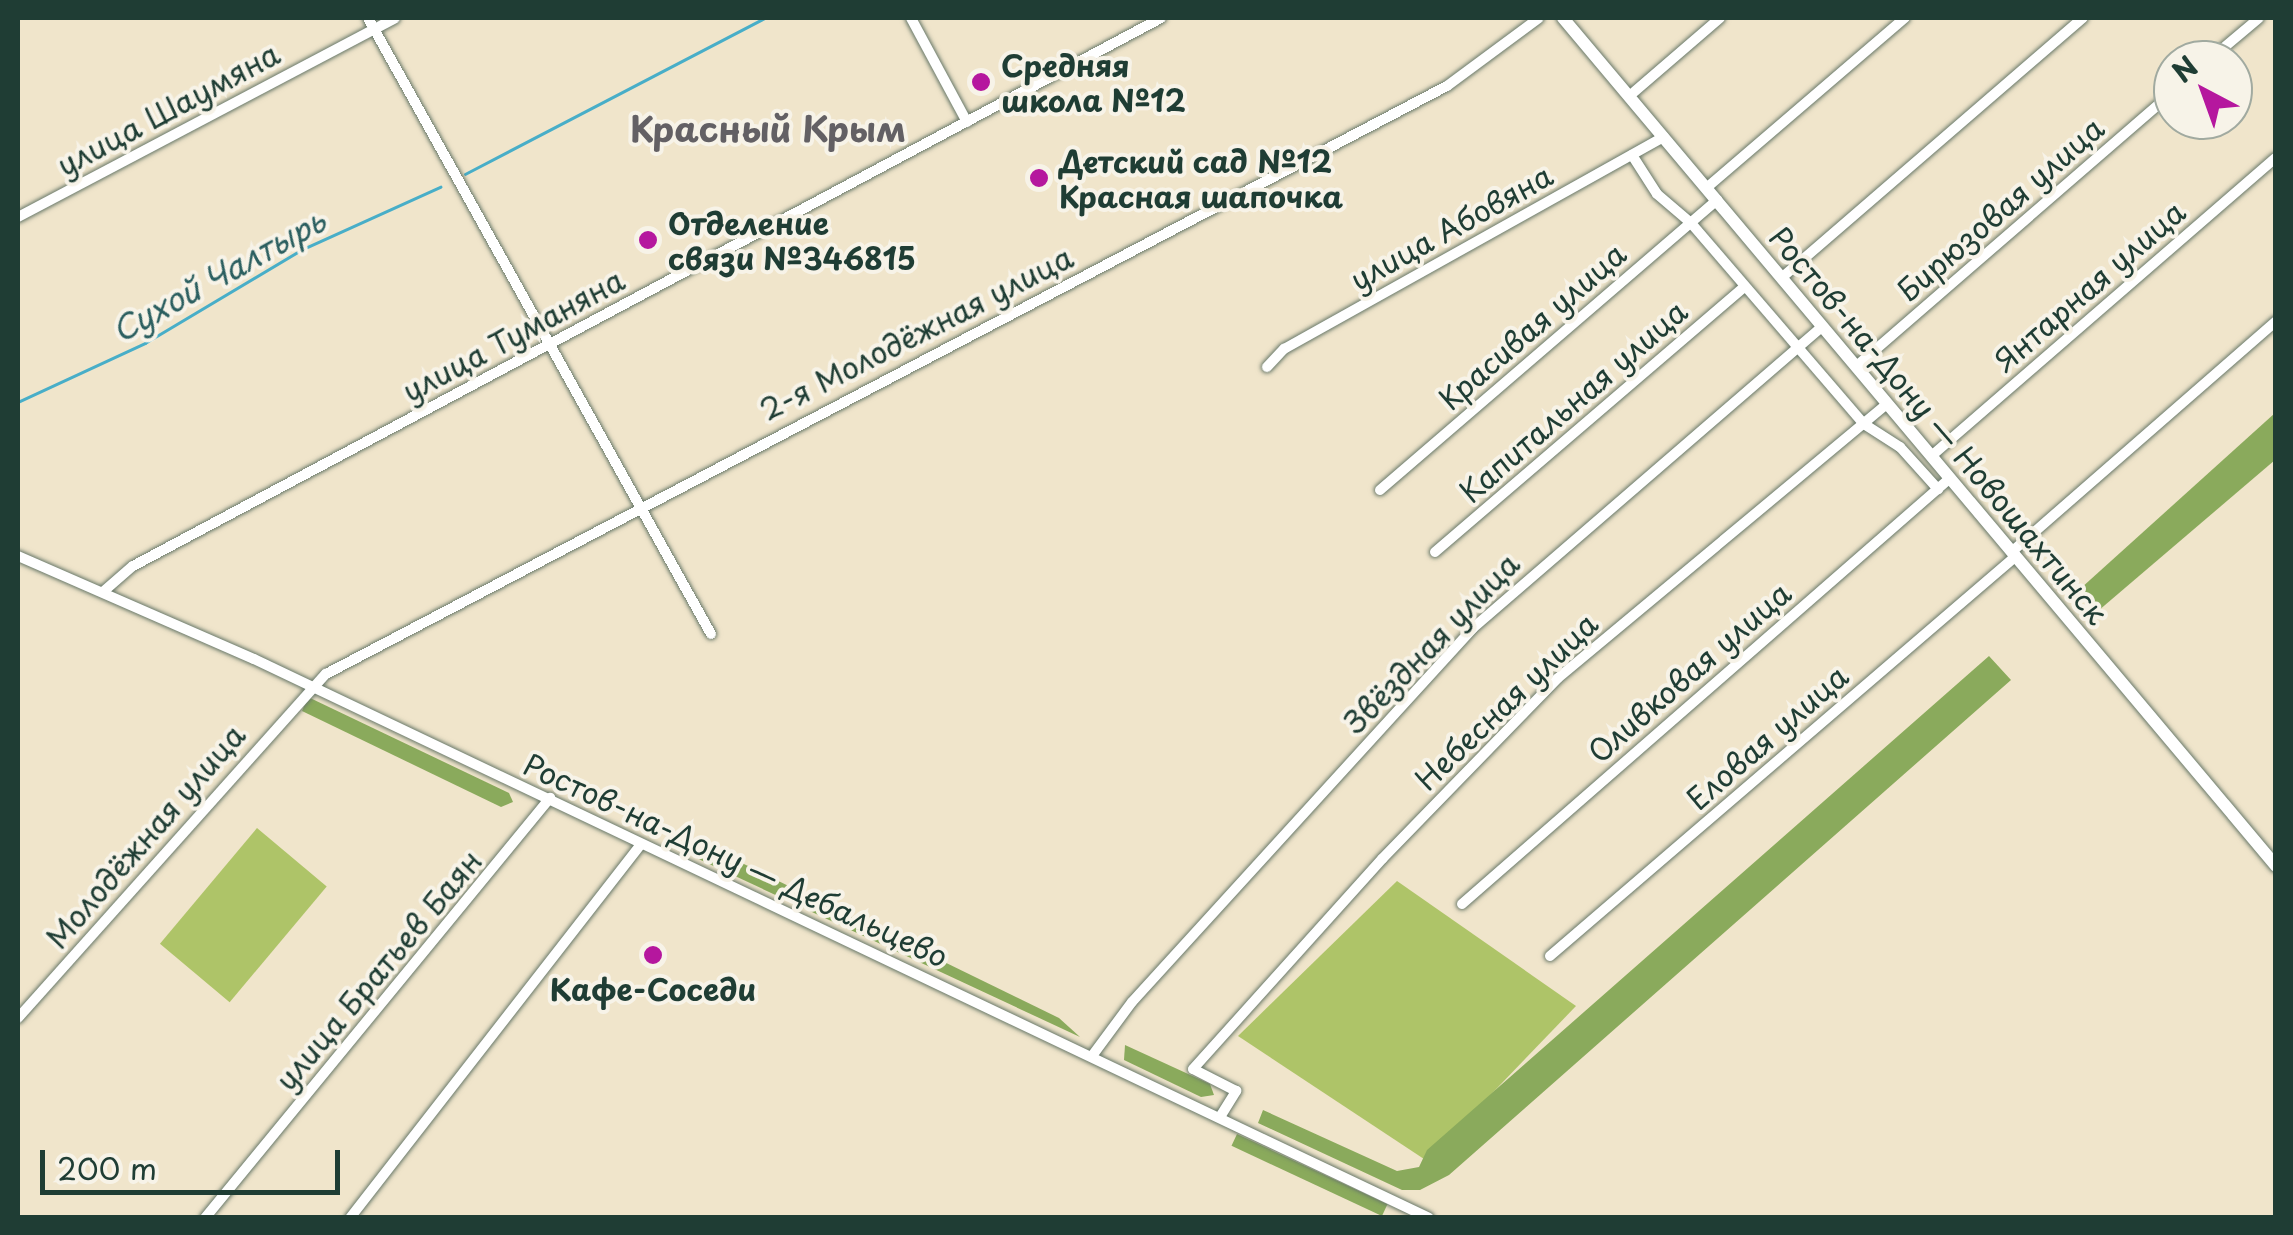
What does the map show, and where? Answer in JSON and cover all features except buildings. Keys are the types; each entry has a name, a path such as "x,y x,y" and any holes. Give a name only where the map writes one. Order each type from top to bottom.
{"main road":[{"name":"Ростов-на-Дону — Новошахтинск","path":"1563,18 1949,479 2016,552"},
{"name":"Ростов-на-Дону — Новошахтинск","path":"1572,18 2276,858"},
{"name":"Ростов-на-Дону — Новошахтинск","path":"2084,632 2276,866"}],"street":[{"name":"улица Шаумяна","path":"18,217 371,23 394,18"},
{"path":"911,18 967,122"},
{"name":"улица Туманяна","path":"104,590 133,566 1161,18"},
{"name":"2-я Молодёжная улица","path":"310,686 638,506 1448,86 1539,18"},
{"path":"1634,92 1720,18"},
{"path":"1710,184 1904,18"},
{"path":"1786,274 2083,18"},
{"path":"2233,40 2258,18"},
{"path":"371,23 712,634"},
{"name":"Бирюзовая улица","path":"1860,363 2153,109"},
{"name":"улица Абовяна","path":"1267,367 1284,349 1664,137"},
{"path":"1632,155 1665,203 1691,223 1864,424 1900,448 1938,489"},
{"name":"Янтарная улица","path":"1936,452 2276,158"},
{"name":"Красивая улица","path":"1380,490 1716,200"},
{"name":"Капитальная улица","path":"1435,552 1744,288"},
{"name":"Еловая улица","path":"1550,956 2276,321"},
{"name":"Звёздная улица","path":"1092,1056 1110,1028 1473,628 1822,326"},
{"name":"Небесная улица","path":"1220,1117 1236,1091 1193,1069 1382,859 1558,678 1887,404"},
{"name":"Оливковая улица","path":"1462,904 1949,479"},
{"name":"Ростов-на-Дону — Дебальцево","path":"18,556 104,590 550,798 1429,1218"},
{"name":"Молодёжная улица","path":"18,1018 310,686"},
{"name":"улица Братьев Баян","path":"205,1218 550,798"},
{"path":"350,1218 641,844"}],"green space":[{"path":"2275,413 2275,460 2098,611 2080,589"},
{"path":"1989,656 2011,680 1449,1175 1420,1190 1402,1190 1258,1123 1263,1110 1397,1171 1419,1167 1427,1150"},
{"path":"308,697 509,793 513,802 501,807 302,711"},
{"path":"257,828 327,886 230,1002 160,944"},
{"path":"709,847 1059,1018 1080,1037 692,856"},
{"path":"1397,881 1576,1006 1427,1161 1238,1036"},
{"path":"1125,1045 1210,1084 1214,1095 1201,1097 1124,1060"},
{"path":"1237,1134 1387,1204 1382,1216 1232,1146"}],"waterway":[{"name":"Сухой Чалтырь","path":"465,174 765,18"},
{"name":"Сухой Чалтырь","path":"18,402 145,343 301,250 440,187"}],"place":[{"name":"Средняя школа №12","path":"981,82"},
{"name":"Детский сад №12 Красная шапочка","path":"1039,178"},
{"name":"Отделение связи №346815","path":"648,240"},
{"name":"Кафе-Соседи","path":"653,955"}],"district":[{"name":"Красный Крым","path":"768,128"}]}
